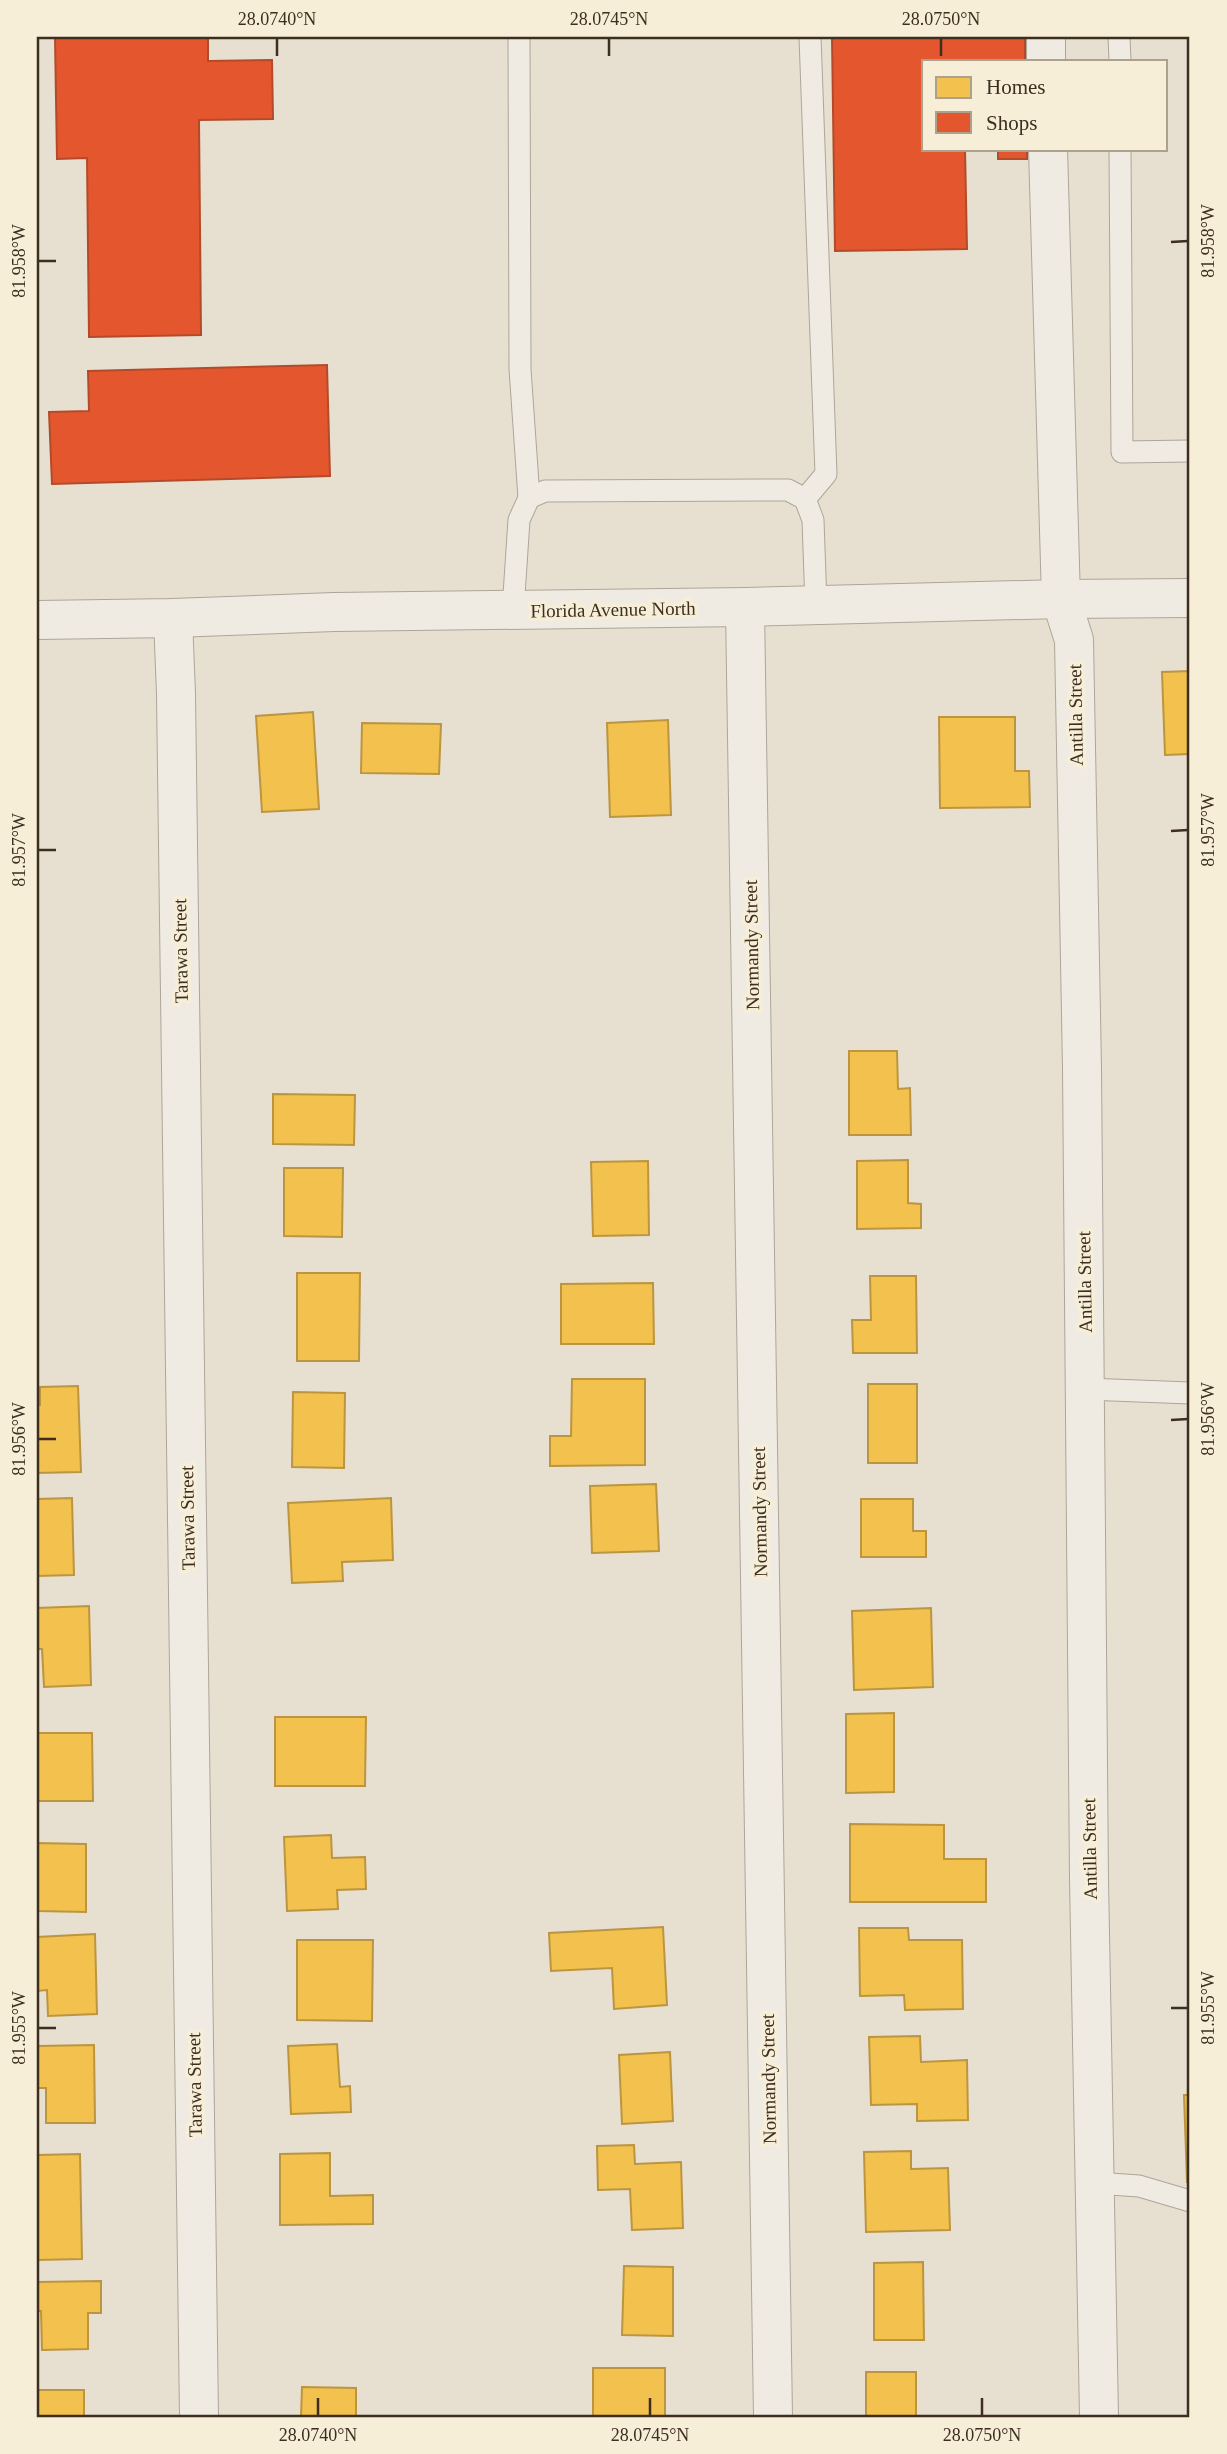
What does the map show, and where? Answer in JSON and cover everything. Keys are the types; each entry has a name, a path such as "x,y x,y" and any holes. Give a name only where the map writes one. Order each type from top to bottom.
{"street":[{"path":"1046,37 1046,60"},
{"name":"Antilla Street","path":"1048,150 1060,599 1074,640 1086,1389 1089,1865 1099,2417"},
{"name":"Florida Avenue North","path":"37,621 334,612 1190,598"},
{"name":"Normandy Street","path":"745,607 773,2417"},
{"name":"Tarawa Street","path":"173,618 199,2417"}],"lane":[{"path":"513,610 519,520 529,498 520,369 519,37"},
{"path":"805,499 826,474 810,37"},
{"path":"1119,37 1120,60"},
{"path":"1120,150 1122,452 1190,451"},
{"path":"529,498 545,491 788,490 805,499 813,520 816,605"},
{"path":"1086,1389 1190,1393"},
{"path":"1095,2183 1139,2186 1190,2201"}],"building: Homes":[{"path":"1190,671 1190,754 1165,755 1162,672"},
{"path":"313,712 319,809 262,812 256,716"},
{"path":"939,717 1015,717 1015,771 1029,771 1030,807 940,808"},
{"path":"668,720 671,815 610,817 607,723"},
{"path":"362,723 441,724 439,774 361,773"},
{"path":"849,1051 897,1051 898,1089 910,1088 911,1135 849,1135"},
{"path":"273,1094 355,1095 354,1145 273,1144"},
{"path":"908,1160 908,1203 921,1204 921,1228 857,1229 857,1161"},
{"path":"648,1161 649,1235 593,1236 591,1162"},
{"path":"284,1168 343,1168 342,1237 284,1236"},
{"path":"297,1273 360,1273 359,1361 297,1361"},
{"path":"870,1276 916,1276 917,1353 853,1353 852,1320 871,1320"},
{"path":"653,1283 654,1344 561,1344 561,1284"},
{"path":"572,1379 645,1379 645,1465 550,1466 550,1436 571,1436"},
{"path":"868,1384 917,1384 917,1463 868,1463"},
{"path":"78,1386 81,1472 37,1473 37,1405 40,1405 40,1387"},
{"path":"293,1392 345,1393 344,1468 292,1467"},
{"path":"656,1484 659,1551 592,1553 590,1486"},
{"path":"72,1498 74,1575 37,1576 37,1499"},
{"path":"391,1498 393,1560 342,1562 343,1581 292,1583 288,1503"},
{"path":"861,1499 913,1499 913,1531 926,1531 926,1557 861,1557"},
{"path":"89,1606 91,1685 44,1687 42,1649 37,1649 37,1608"},
{"path":"931,1608 933,1687 854,1690 852,1611"},
{"path":"894,1713 894,1792 846,1793 846,1714"},
{"path":"275,1717 366,1717 365,1786 275,1786"},
{"path":"37,1733 92,1733 93,1801 37,1801"},
{"path":"850,1824 944,1825 944,1859 986,1859 986,1902 850,1902"},
{"path":"331,1835 332,1858 365,1857 366,1889 337,1890 338,1909 287,1911 284,1837"},
{"path":"37,1843 86,1844 86,1912 37,1911"},
{"path":"663,1927 667,2005 614,2009 612,1968 551,1971 549,1933"},
{"path":"859,1928 908,1928 909,1940 962,1940 963,2009 905,2010 904,1995 860,1996"},
{"path":"95,1934 97,2014 48,2016 47,1990 37,1991 37,1937"},
{"path":"297,1940 373,1940 372,2021 297,2020"},
{"path":"920,2036 921,2062 967,2060 968,2120 917,2121 917,2104 871,2105 869,2037"},
{"path":"337,2044 340,2087 350,2086 351,2112 291,2114 288,2046"},
{"path":"94,2045 95,2123 46,2123 46,2088 37,2088 37,2046"},
{"path":"670,2052 673,2121 622,2124 619,2055"},
{"path":"1184,2095 1190,2095 1190,2182 1187,2182"},
{"path":"634,2145 635,2164 681,2162 683,2228 632,2230 630,2189 598,2190 597,2146"},
{"path":"911,2151 911,2169 948,2168 950,2230 866,2232 864,2152"},
{"path":"330,2153 330,2196 373,2195 373,2224 280,2225 280,2154"},
{"path":"80,2154 82,2259 37,2260 37,2155"},
{"path":"923,2262 924,2340 874,2340 874,2263"},
{"path":"624,2266 673,2267 673,2336 622,2335"},
{"path":"101,2281 101,2313 88,2313 88,2349 42,2350 41,2311 37,2311 37,2282"},
{"path":"593,2368 665,2368 665,2417 593,2417"},
{"path":"866,2372 916,2372 916,2417 866,2417"},
{"path":"302,2387 356,2388 356,2417 301,2417"},
{"path":"37,2390 84,2390 84,2417 37,2417"}],"building: Shops":[{"path":"55,37 208,37 208,61 272,60 273,119 199,120 201,335 89,337 87,158 57,159"},
{"path":"832,37 1025,37 1025,60 922,60 922,150 965,150 967,249 835,251"},
{"path":"998,150 1027,150 1027,159 998,159"},
{"path":"327,365 330,476 52,484 49,412 89,411 88,371"}]}
